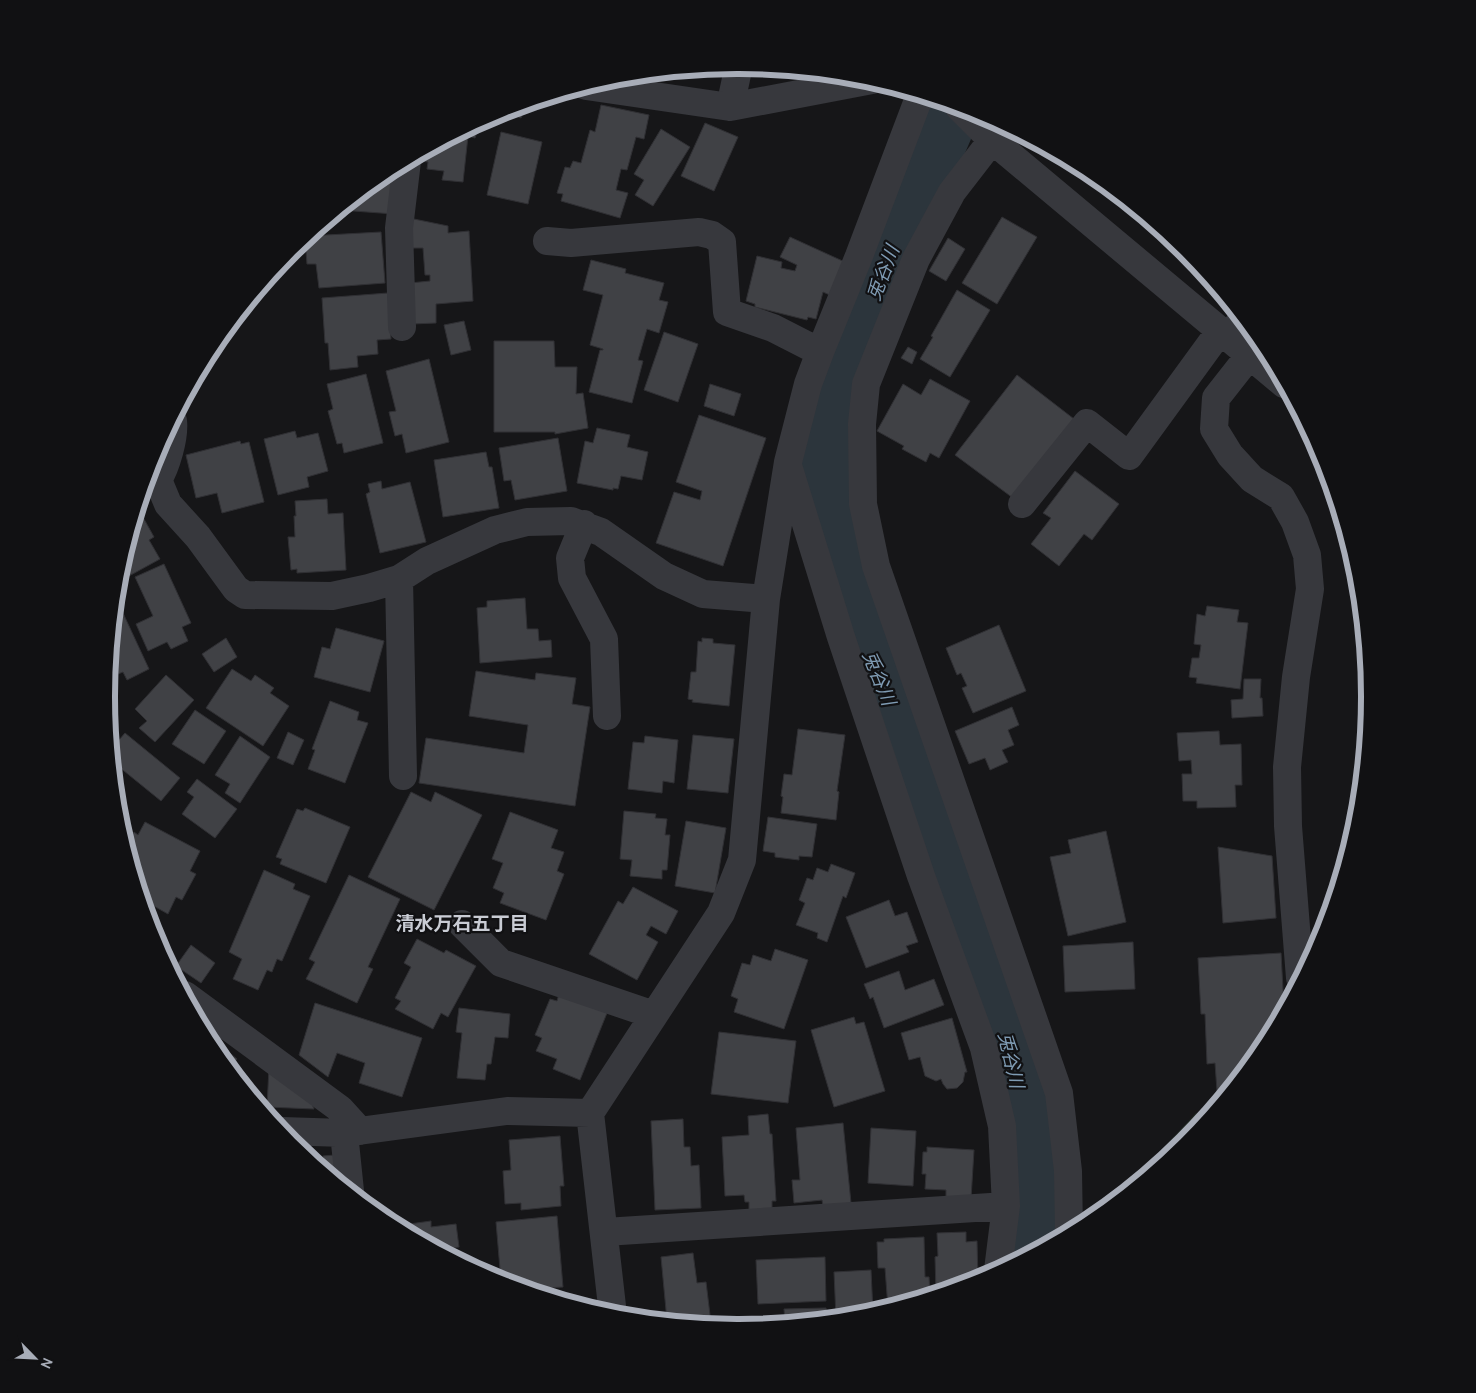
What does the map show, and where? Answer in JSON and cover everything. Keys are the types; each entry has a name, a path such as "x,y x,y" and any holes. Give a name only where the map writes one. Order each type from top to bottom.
{"street":[{"path":"730,107 737,74"},
{"path":"605,89 730,107 849,84"},
{"path":"612,1306 590,1113 721,913 742,860 766,599 788,462 808,384 918,101"},
{"path":"982,124 997,133 1230,329 1249,356 1269,372"},
{"path":"997,133 952,192 916,259 866,384 862,424 863,504 876,566 1059,1094 1068,1171 1069,1224"},
{"path":"402,327 400,228 406,170"},
{"path":"547,241 571,243 699,232 712,235 722,242 727,312 772,328 820,352"},
{"path":"1022,504 1088,423 1129,456 1230,329"},
{"path":"1249,356 1216,398 1214,429 1230,455 1252,479 1281,497 1295,522 1307,555 1310,589 1296,677 1287,767 1288,826 1299,967"},
{"path":"155,479 164,470 172,438"},
{"path":"788,462 841,636 921,876 984,1048 1002,1126 1006,1206 999,1261"},
{"path":"153,483 168,504 198,537 236,588 246,596 332,596 369,588 399,579 427,561 495,530 527,522 571,521 584,524 601,532 664,576 703,594 766,599"},
{"path":"584,524 570,558 572,578 604,639 608,716"},
{"path":"399,579 403,776"},
{"path":"462,924 501,963 654,1015"},
{"path":"196,1002 340,1109 352,1132 350,1184"},
{"path":"293,1131 352,1132 507,1111 590,1113"},
{"path":"605,1232 1006,1206"}],"shaded area":[{"path":"1196,1113 1200,1114 1165,1149 1167,1144"}],"building":[{"path":"601,105 649,115 644,139 636,137 627,170 621,169 616,190 628,193 620,218 561,201 563,194 557,193 565,167 570,168 573,161 581,163 590,130 595,132"},
{"path":"523,112 521,118 515,116"},
{"path":"705,123 738,137 714,191 681,176"},
{"path":"661,129 690,147 653,206 635,195 644,180 634,174"},
{"path":"477,132 475,138 468,136 463,182 442,180 444,171 427,169 428,162 421,161 463,138"},
{"path":"501,132 542,142 528,204 487,195"},
{"path":"396,176 394,214 348,211"},
{"path":"1002,217 1037,237 997,304 962,283"},
{"path":"409,218 448,226 448,233 469,231 473,301 436,304 436,323 412,324 410,283 430,281 430,275 425,275 423,248 411,248"},
{"path":"381,232 385,283 319,288 316,264 307,264 306,249 319,235"},
{"path":"790,237 847,263 832,296 823,292 816,319 808,317 807,320 755,307 755,304 746,301 757,256 782,262 781,268 795,271 797,265 780,257"},
{"path":"948,238 965,249 946,281 929,271"},
{"path":"591,260 626,269 625,273 664,283 659,300 668,302 659,333 647,329 638,360 643,361 632,403 589,392 600,350 603,350 590,345 603,295 583,290"},
{"path":"957,290 990,310 950,377 920,359"},
{"path":"388,293 391,339 377,340 378,354 357,356 358,367 330,370 328,343 325,343 322,298"},
{"path":"464,321 471,350 451,355 444,325"},
{"path":"664,332 698,344 678,402 644,390"},
{"path":"494,341 554,341 555,367 577,367 576,394 583,393 588,428 555,434 555,432 494,432"},
{"path":"908,347 917,352 912,364 901,358"},
{"path":"429,359 449,442 406,453 402,434 395,436 389,412 396,411 386,371"},
{"path":"366,374 383,443 344,453 342,443 337,444 328,411 333,409 327,384"},
{"path":"1017,375 1074,419 1013,498 955,455"},
{"path":"930,379 970,401 939,458 930,453 926,462 902,449 904,446 877,431 903,384 921,395"},
{"path":"710,384 741,394 734,416 704,406"},
{"path":"699,415 766,438 723,566 656,543 674,492 700,500 702,491 676,482"},
{"path":"597,428 630,435 627,447 648,452 642,480 621,476 618,489 613,488 613,490 577,483 585,441 593,443"},
{"path":"295,431 297,438 318,433 328,471 307,477 309,487 278,495 264,439"},
{"path":"558,438 567,491 515,500 511,480 504,481 499,448"},
{"path":"240,441 241,444 249,442 264,502 222,513 217,493 196,498 186,455"},
{"path":"486,452 489,467 492,467 499,508 443,517 434,460"},
{"path":"1075,471 1119,504 1092,540 1084,534 1059,566 1031,544 1051,518 1043,513"},
{"path":"381,481 382,489 410,482 426,542 380,553 366,494 370,492 368,484"},
{"path":"327,499 328,514 343,513 346,570 297,573 297,569 291,570 288,537 295,537 295,501"},
{"path":"142,515 154,537 149,540 160,559 127,577"},
{"path":"164,564 191,623 182,627 188,641 171,649 167,642 148,651 136,624 153,616 135,577"},
{"path":"525,598 527,629 538,629 539,641 551,640 552,657 480,663 477,608 487,607 487,601"},
{"path":"1207,606 1239,610 1237,622 1248,623 1240,689 1196,683 1197,678 1189,677 1192,658 1199,658 1201,645 1194,644 1197,614 1205,616"},
{"path":"122,610 149,669 127,680 123,672 116,675"},
{"path":"999,625 1026,691 973,713 962,688 967,686 961,673 957,675 946,648"},
{"path":"336,628 384,641 370,692 314,677 322,647 330,649"},
{"path":"226,638 237,657 214,672 202,654"},
{"path":"702,638 713,639 713,643 735,645 729,706 692,702 693,700 688,699 691,672 696,672 698,641 702,642"},
{"path":"232,669 251,681 255,675 274,688 270,693 289,706 263,746 206,708"},
{"path":"476,671 535,680 536,673 576,678 572,704 590,707 575,806 419,783 426,738 524,753 528,725 469,716"},
{"path":"166,675 194,700 155,742 139,728 147,721 135,709"},
{"path":"1244,679 1261,679 1260,698 1262,698 1263,716 1232,718 1231,700 1243,699"},
{"path":"330,701 359,712 357,720 368,723 345,783 308,769 315,750 312,749"},
{"path":"1012,707 1019,725 1008,730 1014,745 1002,750 1008,762 990,770 985,758 969,764 955,731"},
{"path":"195,710 226,731 204,764 172,744"},
{"path":"798,729 845,735 837,791 839,792 836,820 781,813 784,774 792,775"},
{"path":"1219,731 1220,745 1241,744 1242,785 1235,785 1236,807 1197,808 1197,801 1183,801 1182,774 1192,774 1191,760 1179,761 1177,733"},
{"path":"288,732 304,740 293,765 277,758"},
{"path":"125,733 180,778 161,801 120,768 117,742"},
{"path":"693,735 734,739 728,793 687,789"},
{"path":"240,736 270,757 240,803 225,793 230,784 215,775"},
{"path":"645,736 678,740 674,783 663,781 662,793 628,789 633,742 644,743"},
{"path":"197,779 237,809 215,838 182,814 194,797 187,792"},
{"path":"411,792 431,802 435,792 482,815 434,910 368,877"},
{"path":"305,808 350,827 326,883 280,864 282,859 276,857 297,809 303,811"},
{"path":"624,811 656,814 655,818 667,819 665,835 670,835 667,870 662,870 662,879 630,876 632,860 620,859"},
{"path":"510,812 558,830 551,848 564,852 557,871 564,874 546,920 500,903 504,893 493,888 503,863 492,859"},
{"path":"768,817 817,824 812,857 799,856 799,860 775,857 775,853 763,851"},
{"path":"686,821 726,828 715,893 675,886"},
{"path":"145,822 200,851 190,871 196,874 182,900 176,897 168,914 152,906 148,897 131,837 134,832 138,835"},
{"path":"1106,831 1126,922 1068,936 1050,857 1071,853 1068,840"},
{"path":"1218,847 1272,856 1276,918 1223,923"},
{"path":"831,864 855,873 846,898 843,896 827,942 817,938 818,933 796,925 805,903 799,900 807,878 813,880 817,868 828,872"},
{"path":"264,870 295,884 293,889 310,896 282,961 277,959 272,972 267,970 258,990 233,979 242,959 229,952"},
{"path":"349,875 400,899 368,967 373,969 357,1003 306,979 315,962 309,959"},
{"path":"633,887 678,911 666,934 651,926 646,935 658,942 637,980 589,954 618,901 623,904"},
{"path":"889,900 895,916 907,912 918,942 906,946 909,952 866,968 846,917"},
{"path":"417,939 444,953 446,950 476,966 448,1017 441,1013 433,1029 395,1009 401,1001 395,998 411,967 404,963"},
{"path":"1133,942 1135,989 1065,992 1063,946"},
{"path":"191,945 215,963 201,983 176,966"},
{"path":"775,949 808,960 784,1029 734,1012 738,999 731,996 742,963 750,965 753,955 771,961"},
{"path":"1281,953 1283,997 1256,1042 1219,1091 1217,1091 1215,1063 1207,1064 1205,1014 1201,1014 1198,958"},
{"path":"899,971 905,990 934,979 944,1005 884,1028 873,997 870,999 864,984"},
{"path":"559,994 607,1013 580,1080 553,1069 557,1059 536,1051 542,1038 535,1035 550,999 557,1001"},
{"path":"315,1003 422,1038 402,1097 359,1083 365,1063 337,1053 328,1077 299,1055"},
{"path":"459,1008 510,1014 508,1038 495,1037 491,1064 487,1064 485,1080 457,1078 462,1033 456,1032"},
{"path":"854,1017 856,1024 864,1022 885,1091 834,1107 811,1030"},
{"path":"952,1018 967,1072 965,1072 963,1082 957,1088 947,1089 941,1079 936,1081 925,1076 920,1057 909,1060 901,1033"},
{"path":"719,1032 796,1041 788,1103 711,1094"},
{"path":"225,1049 237,1059 234,1062"},
{"path":"269,1068 310,1099 314,1109 270,1107 267,1104"},
{"path":"768,1114 770,1134 772,1134 776,1201 772,1201 772,1211 749,1211 749,1202 745,1202 744,1195 725,1196 722,1137 749,1135 748,1116"},
{"path":"683,1119 684,1147 690,1147 691,1166 699,1165 701,1208 655,1210 651,1121"},
{"path":"843,1123 851,1203 823,1206 822,1200 794,1203 792,1180 800,1180 796,1128"},
{"path":"871,1128 916,1131 913,1186 868,1183"},
{"path":"560,1136 564,1186 560,1186 561,1206 521,1210 521,1203 505,1204 503,1171 511,1170 509,1140"},
{"path":"927,1147 974,1150 971,1199 946,1197 946,1190 925,1189 926,1174 922,1174 923,1152 927,1152"},
{"path":"335,1155 336,1173 323,1162 323,1156"},
{"path":"557,1216 563,1287 545,1288 500,1272 496,1222"},
{"path":"431,1221 431,1227 456,1224 459,1247 450,1248 408,1224"},
{"path":"966,1232 966,1242 977,1241 978,1271 936,1287 935,1257 938,1256 937,1233"},
{"path":"924,1237 925,1277 929,1277 930,1289 887,1301 885,1268 878,1268 877,1242 884,1242 884,1239"},
{"path":"693,1253 697,1283 706,1282 710,1318 666,1315 661,1257"},
{"path":"825,1257 826,1301 758,1304 756,1260"},
{"path":"871,1270 873,1304 836,1311 834,1272"},
{"path":"826,1308 826,1313 785,1317 784,1309"}],"waterway":[{"name":"兎谷川","path":"946,110 925,160 848,362 829,462 838,550 865,642 943,841 1001,1018 1030,1142 1031,1204 1028,1247"}],"district":[{"name":"清水万石五丁目","path":"462,923"}]}
